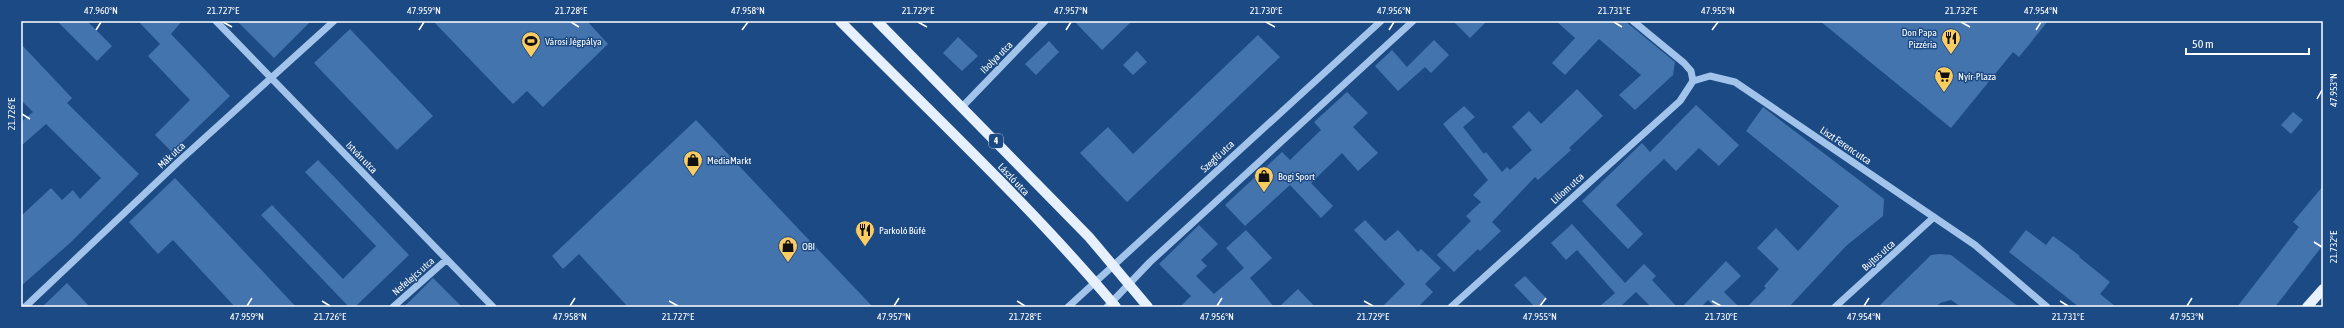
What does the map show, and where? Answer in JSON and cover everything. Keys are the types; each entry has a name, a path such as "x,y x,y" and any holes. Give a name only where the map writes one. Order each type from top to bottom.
{"main road":[{"name":"László utca","path":"840,21 907,86 1095,282 1112,305"},
{"name":"László utca","path":"877,21 1089,237 1148,307"},
{"path":"2307,307 2323,289"}],"street":[{"name":"István utca","path":"216,21 493,307"},
{"name":"Mák utca","path":"25,307 177,163 334,21"},
{"name":"Ibolya utca","path":"962,107 1045,21"},
{"name":"Szegfű utca","path":"1068,307 1113,264 1381,21"},
{"path":"1112,305 1150,262 1413,21"},
{"path":"1633,21 1684,63 1691,70 1693,81"},
{"name":"Liszt Ferenc utca","path":"1693,81 1710,76 1735,82 1981,250 2047,307"},
{"name":"Liliom utca","path":"1451,307 1680,101 1693,81"},
{"name":"Bujtos utca","path":"1835,307 1934,217"},
{"name":"Nefelejcs utca","path":"393,307 446,260"}],"building":[{"path":"57,21 87,21 112,46 97,61"},
{"path":"138,21 182,21 171,34 230,96 172,152 155,135 190,100 148,56 160,44"},
{"path":"237,21 311,21 274,58"},
{"name":"Városi Jégpálya","path":"433,21 587,21 608,44 543,107 527,91 513,104"},
{"path":"1074,21 1132,21 1102,50"},
{"path":"1453,21 1487,21 1470,38"},
{"path":"1556,21 1625,21 1675,62 1673,75 1635,110 1619,95 1641,75 1599,39 1565,75 1552,63 1575,38"},
{"name":"Nyír-Plaza","path":"1820,21 2048,21 2019,57 2013,52 1951,128"},
{"path":"350,29 433,116 397,150 314,63"},
{"path":"1258,35 1280,57 1127,202 1080,153 1108,127 1133,154"},
{"path":"958,37 978,56 962,71 943,53"},
{"path":"1434,40 1449,55 1431,73 1425,67 1398,91 1375,66 1392,50 1407,67"},
{"path":"1049,41 1059,52 1036,75 1025,64"},
{"path":"21,44 72,98 67,103 139,174 70,243 21,286 21,216 51,188 62,200 73,190 80,199 101,178 46,124 21,146 21,122 33,112 21,100"},
{"path":"1137,51 1147,62 1133,75 1123,65"},
{"path":"1577,89 1603,116 1569,148 1571,150 1538,180 1535,177 1492,222 1501,231 1480,251 1478,249 1454,272 1437,255 1471,221 1466,216 1481,202 1473,195 1488,180 1443,124 1464,106 1475,117 1463,127 1484,154 1486,152 1502,172 1507,167 1510,170 1532,150 1512,127 1529,111 1541,124"},
{"path":"1347,92 1368,113 1353,127 1378,153 1358,171 1342,153 1311,183 1333,206 1321,218 1290,185 1245,226 1225,205 1282,152 1290,160 1321,130 1314,122"},
{"path":"1696,105 1739,145 1719,166 1699,148 1676,171 1664,159 1616,205 1643,234 1628,249 1582,201 1642,143 1650,152"},
{"path":"1763,107 1884,199 1883,216 1846,246 1789,307 1747,307 1766,288 1764,286 1779,269 1757,248 1776,228 1798,251 1839,206 1746,131"},
{"path":"2293,112 2303,120 2291,134 2281,125"},
{"name":"MediaMarkt","path":"696,120 873,307 628,307 579,254 563,269 552,256"},
{"path":"318,160 409,255 355,307 349,307 261,215 272,205 343,279 376,246 305,172"},
{"path":"175,178 296,307 235,307 173,240 158,254 129,222"},
{"path":"2323,186 2323,245 2275,307 2237,307 2299,227 2293,222"},
{"path":"1365,220 1385,241 1398,230 1418,252 1421,249 1441,268 1425,284 1433,292 1418,307 1382,307 1405,284 1354,230"},
{"path":"1572,224 1625,283 1644,264 1656,276 1652,280 1677,307 1651,307 1636,292 1620,307 1599,307 1615,293 1577,250 1566,260 1551,243"},
{"path":"1199,225 1218,244 1201,260 1207,266 1196,276 1214,294 1244,268 1226,248 1246,230 1272,258 1250,278 1274,307 1180,307 1191,296 1159,264"},
{"path":"2026,230 2046,245 2053,236 2080,256 2079,257 2110,282 2100,294 2116,307 2079,307 2009,252"},
{"path":"1931,255 1951,255 2019,307 1961,307 1951,300 1940,303 1936,307 1878,307"},
{"path":"1726,261 1741,276 1724,292 1739,307 1715,307 1708,300 1701,307 1682,307"},
{"path":"1525,276 1547,299 1539,307 1535,307 1514,285"},
{"path":"433,278 462,307 404,307"},
{"path":"67,283 90,307 42,307"},
{"path":"1298,289 1315,307 1279,307"}],"place":[{"name":"Don Papa Pizzéria","path":"1951,55"},
{"name":"Városi Jégpálya","path":"531,58"},
{"name":"Nyír-Plaza","path":"1944,93"},
{"name":"MediaMarkt","path":"693,177"},
{"name":"Bogi Sport","path":"1264,193"},
{"name":"Parkoló Büfé","path":"865,247"},
{"name":"OBI","path":"788,263"}]}
